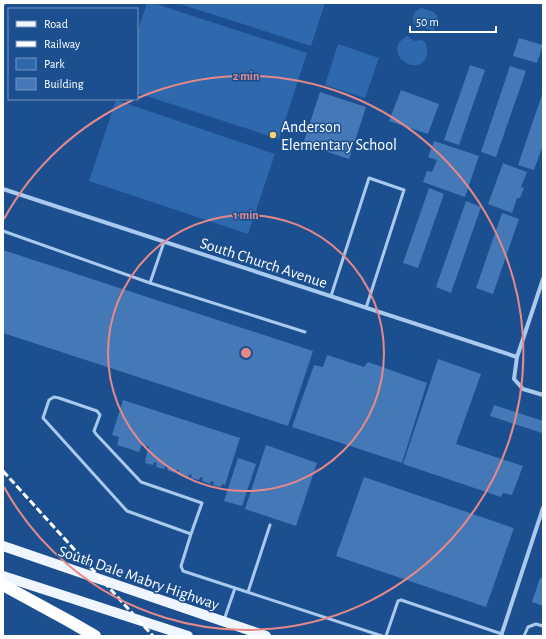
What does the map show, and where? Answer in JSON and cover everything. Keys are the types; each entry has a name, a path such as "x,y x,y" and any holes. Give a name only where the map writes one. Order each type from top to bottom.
{"highway":[{"path":"3,584 95,636"}],"main road":[{"name":"South Dale Mabry Highway","path":"3,546 266,636"},
{"path":"3,576 188,636"}],"street":[{"name":"South Church Avenue","path":"3,189 517,357"},
{"path":"543,279 517,357 514,379 523,389 543,396"},
{"path":"501,635 543,508"}],"lane":[{"path":"331,296 369,178 404,190 366,308"},
{"path":"3,231 150,282 305,332"},
{"path":"150,282 164,242"},
{"path":"192,534 127,511 43,418 49,400 54,397 59,398 97,410 100,415 94,431 141,482 202,503 192,534 181,566 183,571 382,636"},
{"path":"248,592 270,525"},
{"path":"224,622 235,588"},
{"path":"386,636 398,602 401,600 501,635"},
{"path":"524,636 528,627 536,624 543,626"}],"green space":[{"path":"147,3 153,3 307,53 279,139 138,93 138,29"},
{"path":"177,3 325,3 311,46"},
{"path":"421,8 437,15 437,21 433,30 415,26 413,22 414,13"},
{"path":"407,36 415,41 424,41 426,45 427,54 425,59 418,65 408,64 401,59 399,55 397,49 399,43"},
{"path":"338,44 379,58 365,98 325,85"},
{"path":"116,100 275,154 248,234 89,181"}],"building":[{"path":"519,38 543,45 537,63 513,56"},
{"path":"470,65 485,70 459,145 444,140"},
{"path":"510,66 526,71 496,157 481,152"},
{"path":"401,90 439,104 428,134 389,121"},
{"path":"320,92 366,107 349,159 303,144"},
{"path":"543,92 543,145 534,170 518,165"},
{"path":"434,141 479,156 465,197 423,182 427,171 432,172 437,160 428,157"},
{"path":"503,163 527,172 521,187 524,188 520,198 517,198 512,213 488,204"},
{"path":"429,188 444,194 418,268 403,263"},
{"path":"466,201 481,207 451,293 436,287"},
{"path":"502,213 519,219 493,294 476,288"},
{"path":"3,250 313,351 288,426 3,333"},
{"path":"327,355 364,367 368,362 427,383 402,463 292,427 314,365 323,367"},
{"path":"438,359 481,374 456,444 523,466 512,495 503,493 501,497 403,464"},
{"path":"123,400 240,438 225,485 222,484 221,487 213,485 214,482 211,481 210,484 202,481 203,478 200,477 199,480 191,478 192,475 189,474 188,477 178,474 179,470 176,470 175,473 167,470 168,467 165,466 164,469 156,467 157,463 154,462 153,465 145,463 149,447 142,444 139,452 117,445 119,437 112,435"},
{"path":"494,405 543,421 542,433 490,416"},
{"path":"266,445 317,463 296,526 245,509"},
{"path":"238,458 256,464 242,506 224,501"},
{"path":"364,477 514,528 486,607 336,556"},
{"path":"540,578 543,579 543,606 532,602"}],"railway":[{"path":"3,471 153,636"}],"place":[{"name":"Anderson Elementary School","path":"273,135"}]}
